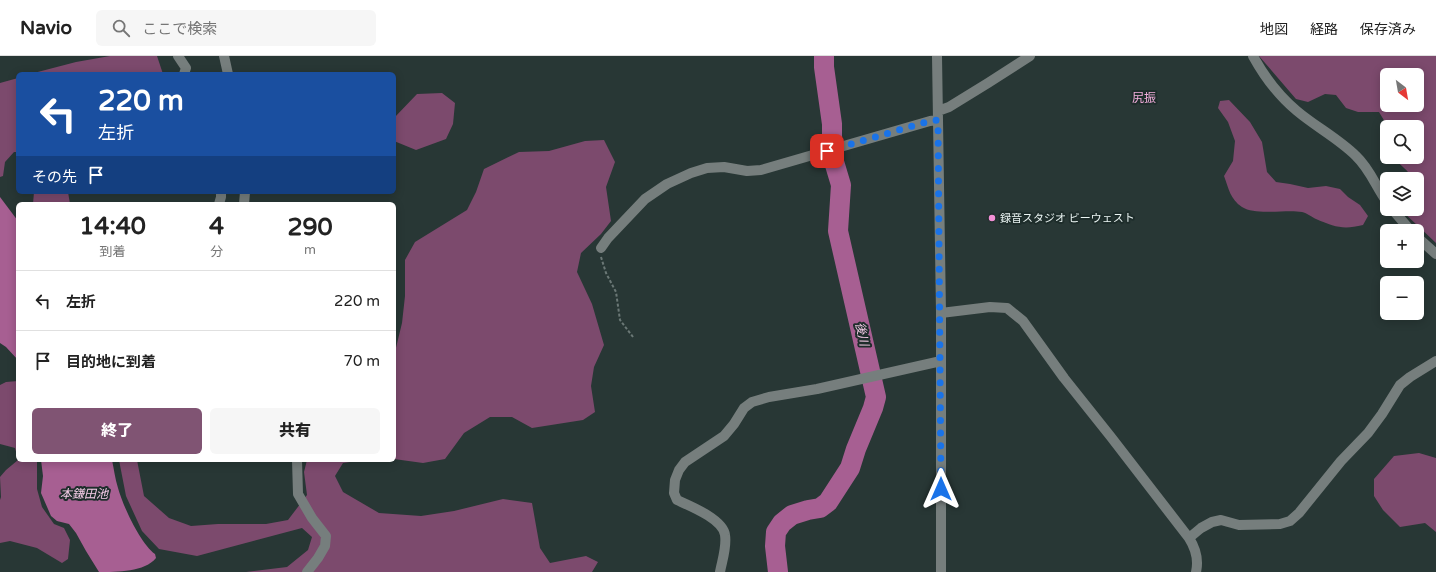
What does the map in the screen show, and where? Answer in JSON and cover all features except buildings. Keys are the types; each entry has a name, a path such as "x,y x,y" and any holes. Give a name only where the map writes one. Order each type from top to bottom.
{"street":[{"path":"178,56 186,68 185,72"},
{"path":"224,56 228,72"},
{"path":"937,56 941,313 941,572"},
{"path":"601,248 608,238 645,199 667,184 691,173 713,167 724,167 747,171 761,170 930,121 949,107 1030,56"},
{"path":"1253,56 1265,76 1296,111 1356,156 1368,170 1380,190"},
{"path":"1398,216 1405,224"},
{"path":"1424,243 1436,254"},
{"path":"941,313 990,307 1007,308 1022,321 1064,378 1112,437 1189,538 1195,548 1197,565 1196,572"},
{"path":"720,572 725,546 725,534 720,526 711,517 677,500 674,493 675,480 679,470 685,462 724,436 744,408 752,402 769,397 818,389 941,361"},
{"path":"1189,538 1212,522 1221,520 1239,525 1280,524 1290,521 1299,513 1341,461 1368,433 1400,385 1436,361"},
{"path":"297,462 298,494 312,518 326,536 326,546 306,572"}],"path":[{"path":"601,248 601,256 606,272 616,292 620,320 633,337"}],"shaded area":[{"path":"110,56 157,56 162,72 38,72 76,62"},
{"path":"1259,56 1436,56 1436,243 1424,232 1424,224 1416,224 1407,216 1424,216 1424,172 1408,172 1399,164 1424,164 1424,120 1384,120 1379,112 1358,112 1346,108 1336,95 1325,94 1308,102 1296,99"},
{"path":"16,79 16,152 14,152 5,162 3,176 0,177 0,83"},
{"path":"442,93 455,103 453,124 446,139 416,150 396,142 396,116 417,94"},
{"path":"1229,100 1250,122 1262,142 1267,172 1276,182 1308,188 1326,186 1340,189 1348,197 1360,205 1368,216 1363,225 1339,227 1323,222 1302,212 1255,211 1248,210 1238,204 1230,193 1224,176 1233,161 1235,141 1228,122 1218,108 1220,101"},
{"path":"604,140 615,162 606,187 611,221 601,234 581,253 577,272 592,304 604,345 594,367 591,386 595,412 583,420 532,428 512,417 490,417 464,433 445,459 423,463 396,459 396,348 402,323 405,296 405,260 415,242 467,210 476,192 484,169 519,152 549,151 585,141"},
{"path":"34,194 68,194 70,202 33,202"},
{"path":"16,381 16,452 15,448 0,444 0,385 6,382"},
{"path":"1419,453 1436,458 1436,532 1425,523 1400,527 1383,510 1374,496 1374,479 1394,456"},
{"path":"16,462 37,462 37,489 42,507 54,524 64,528 70,540 68,559 62,563 37,548 10,541 0,543 0,477"},
{"path":"119,462 137,462 144,496 169,518 191,526 218,524 266,524 288,520 307,495 304,472 306,462 350,462 343,463 335,476 343,492 379,513 421,516 454,511 503,499 532,503 540,548 550,563 586,556 598,562 592,572 246,572 287,567 308,550 312,537 302,528 197,556 159,549 142,531 126,496"}],"water":[{"path":"0,197 16,218 16,358 0,343"},
{"name":"本鎌田池","path":"41,462 112,462 120,496 128,514 138,533 149,549 155,554 156,558 151,563 138,569 99,572 69,524 57,521 51,516 41,493 43,476"}],"waterway":[{"name":"後川","path":"778,572 775,546 776,532 782,523 792,515 820,508 828,502 850,468 876,397 838,231 841,185 832,155 832,124 824,67 824,56"}],"place":[{"name":"録音スタジオ ビーウェスト","path":"992,218"}],"district":[{"name":"尻振","path":"1144,98"}],"route":[{"path":"827,151 938,120 941,313 941,489"}]}
